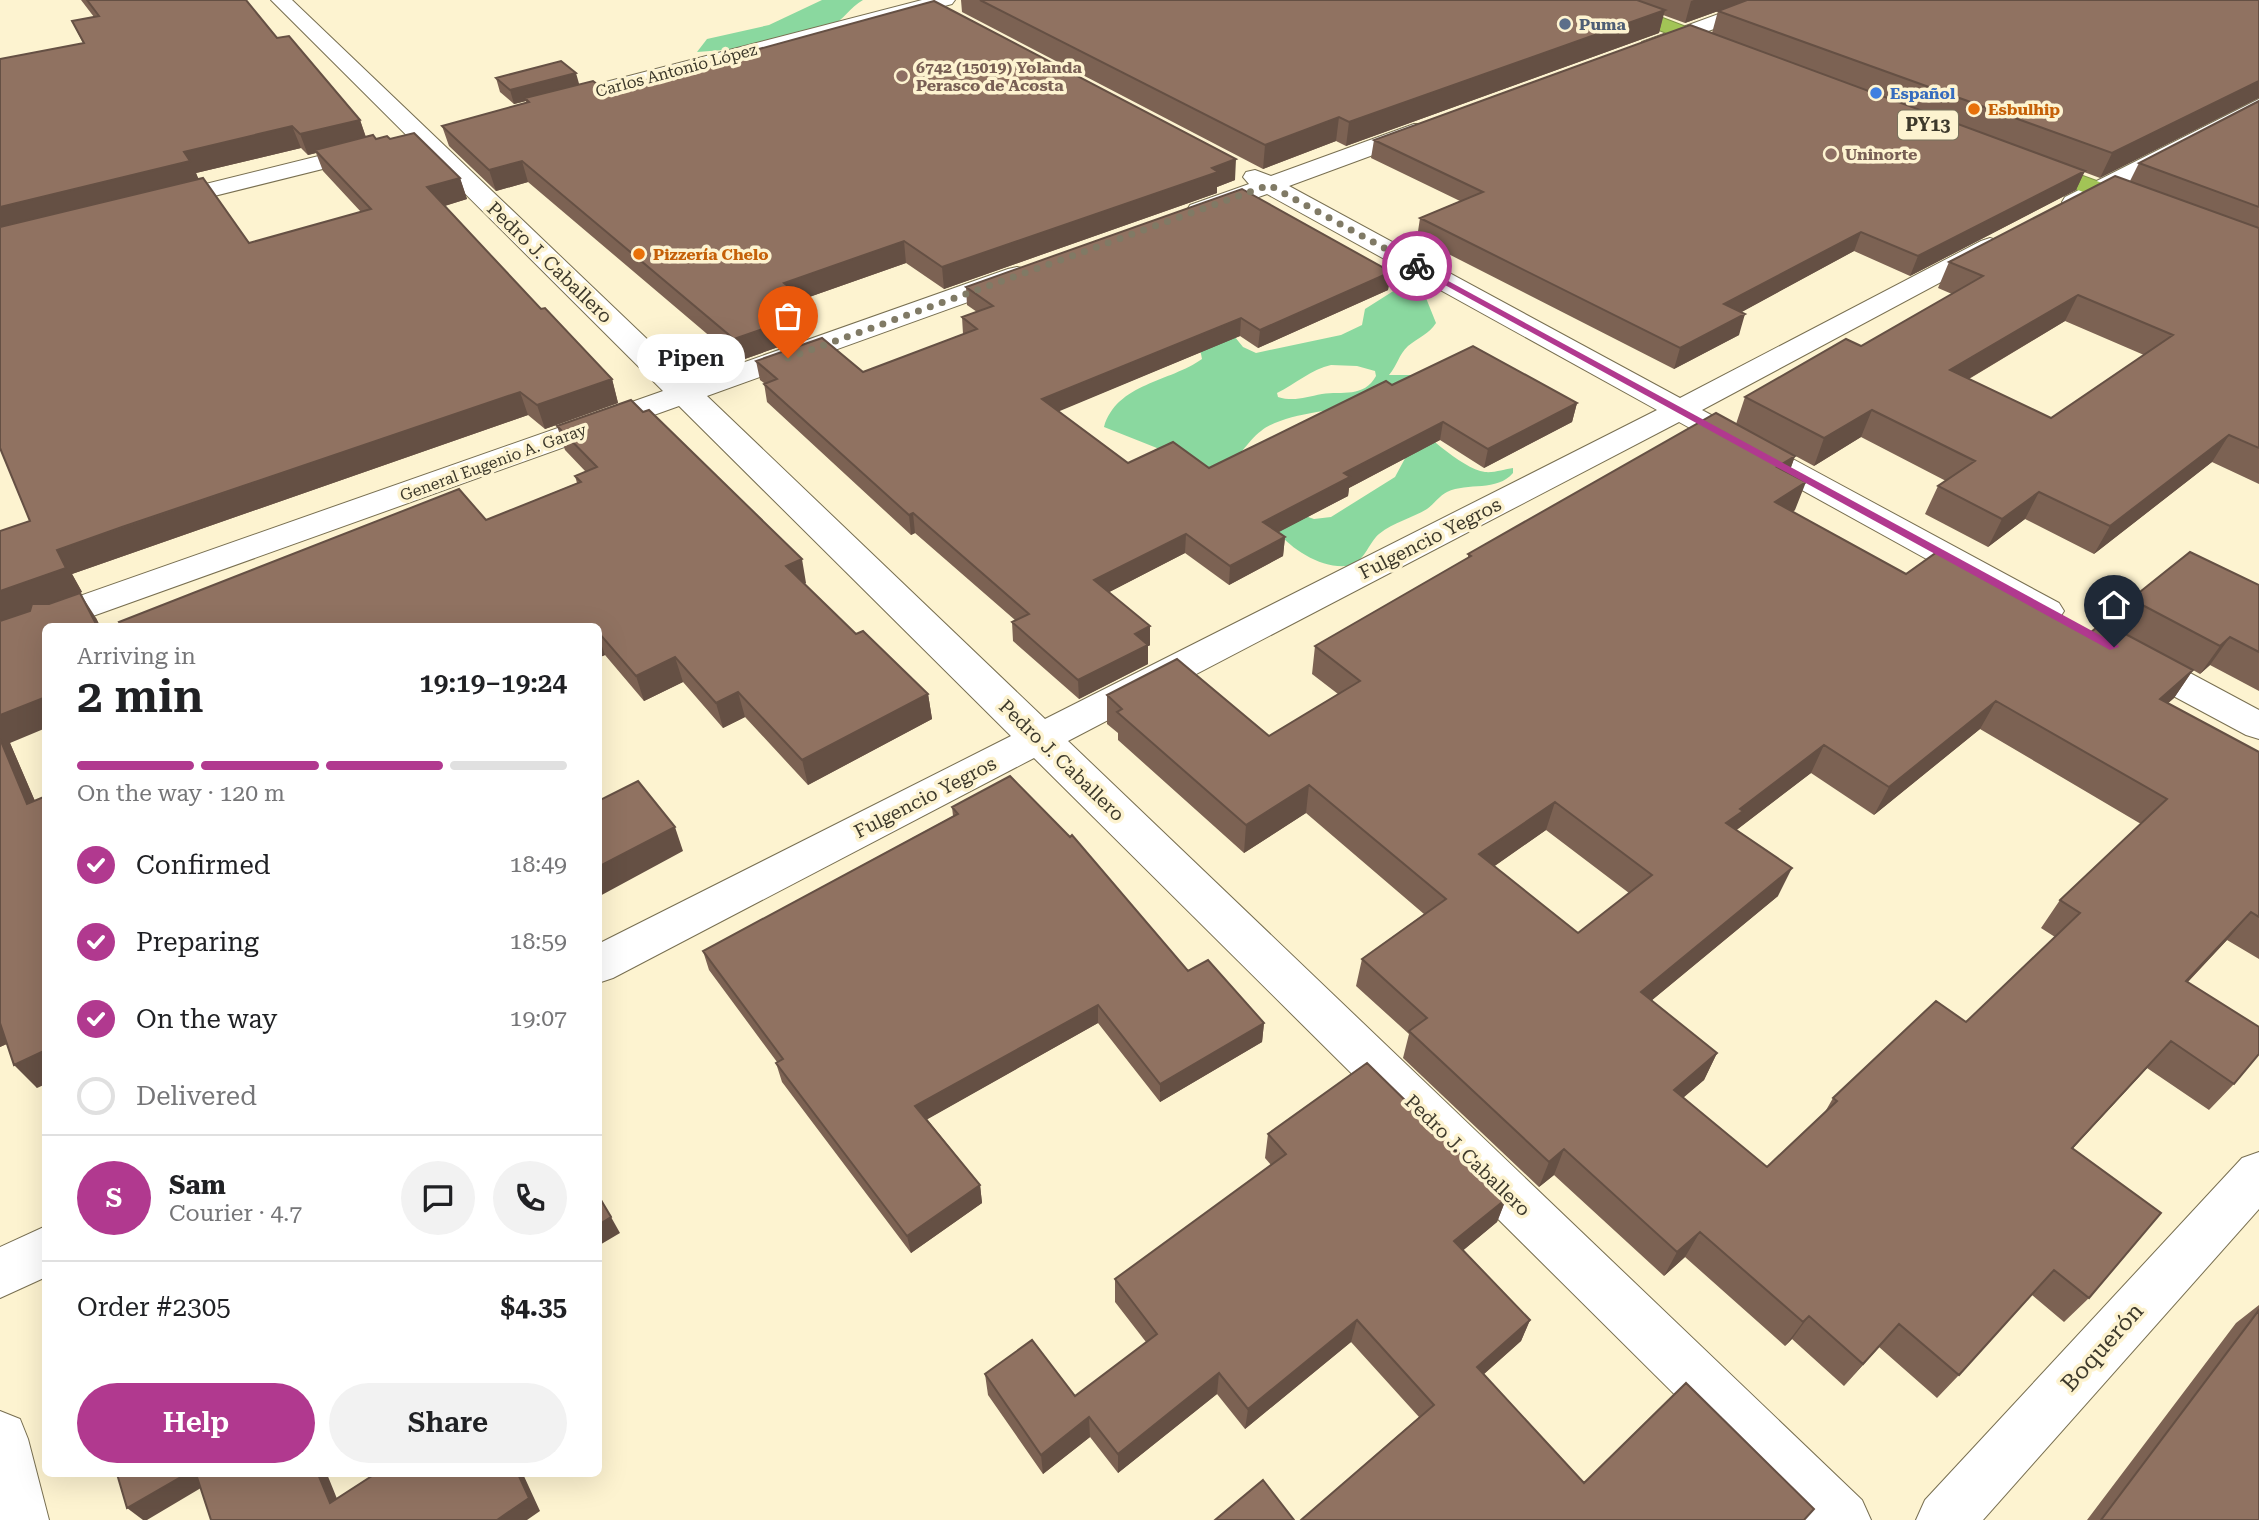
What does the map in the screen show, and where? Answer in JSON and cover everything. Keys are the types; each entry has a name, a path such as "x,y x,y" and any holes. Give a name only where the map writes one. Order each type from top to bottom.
{"highway":[{"path":"1598,0 1749,57"},
{"path":"2008,155 2160,212"}],"street":[{"name":"Pedro J. Caballero","path":"281,0 435,134 686,394 1842,1520"},
{"path":"1620,57 1776,0"},
{"path":"930,2 963,24"},
{"name":"Carlos Antonio López","path":"528,109 930,2"},
{"path":"2049,215 2259,106"},
{"path":"1178,218 1451,118"},
{"path":"145,206 435,134"},
{"path":"1233,166 2066,621"},
{"name":"Fulgencio Yegros","path":"602,963 1679,410 2012,235"},
{"name":"General Eugenio A. Garay","path":"0,637 1036,268"},
{"path":"2114,647 2259,726"},
{"name":"Boquerón","path":"1945,1520 2259,1174"},
{"path":"0,1274 42,1252"},
{"path":"0,1439 20,1520"}],"green space":[{"path":"822,0 863,0 835,24 815,34 765,46 697,52 707,39 769,25"},
{"path":"1406,272 1422,288 1436,323 1405,349 1389,375 1416,375 1399,412 1464,464 1485,472 1513,468 1513,473 1499,483 1464,487 1444,493 1427,509 1379,534 1361,558 1352,565 1336,566 1308,556 1167,452 1104,427 1111,412 1132,392 1202,359 1200,349 1222,321 1243,347 1256,353 1341,335 1362,325 1365,309 1395,290 1394,277","holes":["1331,365 1357,366 1375,371 1376,376 1359,391 1295,399 1278,397 1277,393 1310,373","1363,406 1409,451 1395,477 1331,517 1314,519 1290,511 1243,470 1242,451 1256,435 1271,425 1310,413"]}],"building":[{"path":"87,0 246,0 277,38 289,36 360,120 300,134 292,126 184,152 190,161 0,207 0,59 84,43 72,21 99,16"},
{"path":"980,0 1637,0 1665,10 1349,122 1339,117 1265,145"},
{"path":"1747,0 2259,0 2259,81 2112,153 1718,11"},
{"path":"934,1 1236,159 1212,168 1218,172 942,267 904,241 784,283 793,290 776,296 800,316 734,339 522,161 489,170 442,126 529,102 525,98 593,81 606,91"},
{"path":"1690,25 2085,171 1918,256 1861,232 1724,304 1745,314 1680,348 1420,218 1483,192 1374,140"},
{"path":"561,61 576,73 510,90 496,78"},
{"path":"2259,101 2259,207 2139,163"},
{"path":"414,133 460,178 427,187 541,309 545,308 612,379 537,405 520,392 122,527 57,550 66,568 0,591 0,531 30,521 0,448 0,227 203,178 249,243 371,209 315,150 373,135 376,139 387,136 390,139"},
{"path":"2115,176 2259,228 2259,448 2229,435 2110,526 2039,492 2002,519 1938,486 1975,461 1872,410 1824,438 1745,397 1846,339 1861,346 1983,276 1949,262","holes":["2078,295 2173,335 2051,418 1950,370"]},
{"path":"1242,189 1391,272 1260,330 1241,318 1042,399 1128,463 1173,442 1209,468 1386,381 1392,385 1473,346 1577,403 1488,449 1443,422 1344,473 1350,477 1263,522 1285,537 1230,566 1186,534 1094,580 1150,626 1135,634 1148,645 1078,680 1012,622 1029,614 913,513 909,515 764,384 777,379 756,361 822,338 863,372 977,329 962,317 993,306 966,287"},
{"path":"631,400 643,412 649,410 802,559 786,566 856,634 863,631 928,694 802,760 738,692 716,703 675,657 636,676 602,637 602,623 119,622 459,489 486,520 581,482 575,476 597,467 557,426"},
{"path":"1716,413 1795,456 1777,467 1806,482 1775,502 1906,574 1937,552 2090,633 2103,622 2193,670 2160,699 2259,752 2259,917 2251,912 2186,981 2259,1027 2259,1054 2234,1084 2171,1041 2072,1148 2161,1213 2089,1298 2054,1270 1959,1375 1899,1324 1863,1364 1809,1316 1803,1322 1700,1232 1677,1252 1564,1149 1549,1162 1409,1031 1427,1018 1362,959 1446,899 1309,785 1246,825 1117,712 1122,709 1107,695 1177,659 1269,736 1360,681 1315,646 1471,556 1468,554","holes":["1996,701 2167,799 2060,900 2080,913 1966,1022 1936,1001 1833,1098 1837,1101 1767,1167 1674,1090 1717,1053 1641,992 1792,868 1726,823 1743,811 1740,809 1824,745 1889,787","1555,802 1652,875 1578,933 1479,854"]},
{"path":"2190,552 2259,585 2259,652 2230,637 2220,646 2131,599"},
{"path":"80,593 95,623 42,623 42,699 0,715 0,621 30,611 32,604 49,604"},
{"path":"0,739 27,804 42,798 42,1052 14,1065 0,1023"},
{"path":"1010,776 1070,837 1072,835 1188,971 1208,960 1264,1023 1160,1084 1098,1005 915,1106 980,1185 907,1236 776,1063 783,1059 703,951 958,814 952,807"},
{"path":"638,781 675,827 602,865 602,799"},
{"path":"1367,1063 1506,1199 1454,1241 1530,1320 1477,1367 1584,1483 1686,1383 1814,1509 1804,1520 1301,1520 1434,1405 1357,1320 1248,1409 1219,1373 1118,1454 1089,1417 1041,1455 985,1374 1032,1340 1075,1396 1157,1334 1115,1279 1286,1154 1268,1134"},
{"path":"602,1202 611,1217 602,1223"},
{"path":"2259,1310 2259,1520 2101,1520"},
{"path":"118,1477 181,1477 127,1508"},
{"path":"197,1477 319,1477 330,1503 370,1477 519,1477 529,1498 497,1520 211,1520"},
{"path":"1263,1480 1294,1520 1215,1520"}],"way so far":[{"path":"788,358 1269,185 1417,266"}],"place":[{"name":"Puma","path":"1565,24"},
{"name":"6742 (15019) Yolanda Perasco de Acosta","path":"902,76"},
{"name":"Español","path":"1876,93"},
{"name":"Esbulhip","path":"1974,109"},
{"name":"Uninorte","path":"1831,154"},
{"name":"Pizzería Chelo","path":"639,254"},
{"name":"Pipen","path":"788,358"}],"route":[{"path":"1417,266 2114,647"}]}
